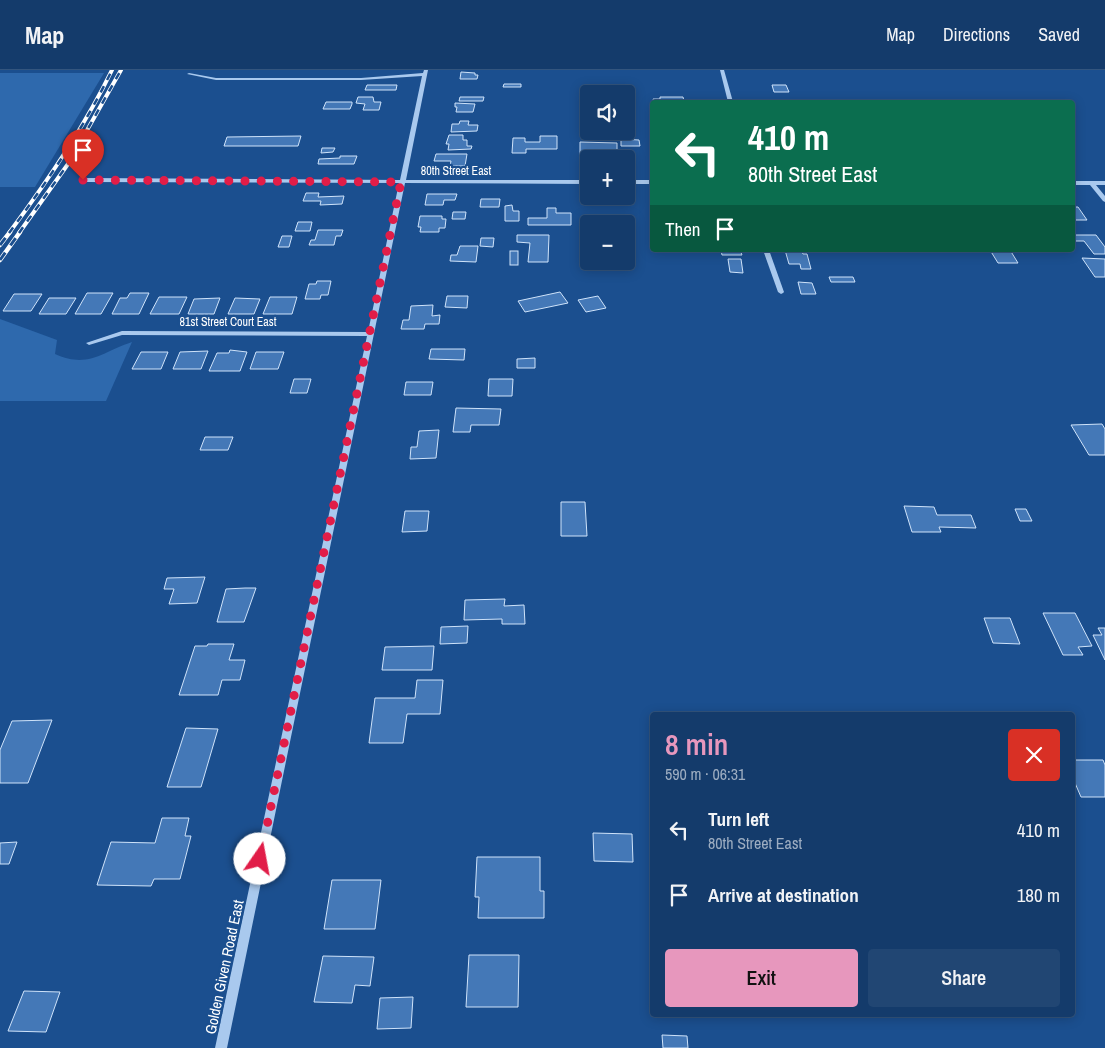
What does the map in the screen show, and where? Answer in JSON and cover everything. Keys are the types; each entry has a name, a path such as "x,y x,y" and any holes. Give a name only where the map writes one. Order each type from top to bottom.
{"street":[{"path":"722,70 730,100"},
{"path":"189,74 216,79 362,79 425,72"},
{"name":"Golden Given Road East","path":"222,1048 425,72"},
{"name":"80th Street East","path":"83,180 580,182"},
{"path":"635,182 650,182"},
{"path":"1075,183 1105,183"},
{"path":"1092,183 1105,200"},
{"path":"767,252 781,292"},
{"name":"81st Street Court East","path":"89,343 122,333 369,334"}],"shaded area":[{"path":"0,73 104,73 35,187 0,187"},
{"path":"0,319 57,340 55,354 77,360 95,357 132,342 106,401 0,401"}],"building":[{"path":"461,72 475,73 475,75 478,75 477,79 460,79"},
{"path":"504,84 521,84 521,87 503,87"},
{"path":"367,85 397,85 396,90 365,90"},
{"path":"772,85 786,85 789,92 774,92"},
{"path":"358,97 373,97 374,102 381,102 379,110 363,110 365,104 356,103"},
{"path":"460,97 484,97 483,101 459,101"},
{"path":"660,97 683,97 684,100 653,99 660,99"},
{"path":"326,102 352,102 352,104 350,109 323,109"},
{"path":"455,103 475,104 473,112 456,112 457,107 455,107"},
{"path":"460,121 469,121 468,125 478,125 477,131 451,132 452,124 459,124"},
{"path":"449,135 463,135 463,140 467,140 467,146 472,146 471,149 448,150 449,144 446,144"},
{"path":"301,136 298,146 224,146 227,137"},
{"path":"540,136 557,136 557,149 526,149 526,153 512,153 513,138 525,138 525,142 540,142"},
{"path":"621,140 635,140 639,140 640,146 621,146"},
{"path":"580,142 617,143 617,150 580,150"},
{"path":"322,148 335,148 333,152 321,153"},
{"path":"436,154 467,154 465,166 450,166 451,161 434,161"},
{"path":"340,156 357,156 354,164 318,164 319,159 340,158"},
{"path":"306,193 319,193 318,197 344,196 342,204 320,205 321,201 303,201"},
{"path":"427,194 457,194 455,200 444,200 443,205 425,205"},
{"path":"481,199 500,199 499,207 480,207"},
{"path":"512,205 513,211 519,211 519,221 505,221 505,206"},
{"path":"1075,207 1078,207 1087,220 1075,220"},
{"path":"547,208 556,208 556,213 571,213 571,225 528,225 528,218 547,218"},
{"path":"453,212 466,212 465,219 452,219"},
{"path":"420,216 442,216 442,219 446,219 445,228 439,228 439,232 420,232 421,227 418,227"},
{"path":"298,222 312,222 310,231 295,231"},
{"path":"318,230 343,230 341,236 336,236 334,245 309,245 311,240 315,240"},
{"path":"517,235 549,235 548,262 528,262 530,243 517,242"},
{"path":"1075,235 1096,235 1105,247 1105,254 1094,254 1084,241 1075,241"},
{"path":"282,236 292,236 289,247 278,247"},
{"path":"481,238 494,238 493,247 480,246"},
{"path":"460,246 478,246 476,262 450,261 451,255 457,255"},
{"path":"510,251 518,251 518,265 510,265"},
{"path":"721,252 741,252 742,255 722,255"},
{"path":"786,252 802,252 807,254 811,269 801,269 800,264 789,264"},
{"path":"991,252 1011,252 1018,263 998,263"},
{"path":"1082,258 1105,259 1105,277 1095,277"},
{"path":"728,259 741,259 743,273 730,272"},
{"path":"829,277 853,277 855,282 831,282"},
{"path":"317,281 331,281 328,295 321,295 320,299 305,299 309,284 316,284"},
{"path":"798,282 812,283 816,294 801,294"},
{"path":"560,292 568,303 525,312 518,301"},
{"path":"87,293 113,293 101,314 75,314"},
{"path":"130,293 149,293 139,314 112,314 120,298 127,298"},
{"path":"14,294 42,294 31,311 3,311"},
{"path":"447,296 468,296 467,308 445,307"},
{"path":"598,296 606,308 586,312 578,300"},
{"path":"159,297 187,297 179,314 150,314"},
{"path":"270,297 297,297 292,314 263,314"},
{"path":"49,298 76,298 66,314 39,314"},
{"path":"220,298 214,314 188,314 194,299"},
{"path":"235,298 260,299 254,314 228,314"},
{"path":"433,305 432,316 440,315 439,324 425,324 424,329 401,329 403,320 409,320 411,306"},
{"path":"431,349 465,349 464,360 429,359"},
{"path":"230,350 247,352 240,371 209,371 217,353 229,353"},
{"path":"208,351 201,369 173,369 180,352"},
{"path":"141,352 168,352 161,369 132,369"},
{"path":"256,352 284,352 278,369 250,369"},
{"path":"535,358 535,368 517,368 517,359"},
{"path":"294,379 311,379 307,393 290,393"},
{"path":"489,379 513,379 512,396 488,396"},
{"path":"406,382 433,382 431,395 404,395"},
{"path":"456,408 501,409 499,425 471,425 470,432 453,432"},
{"path":"1102,424 1105,429 1105,455 1089,455 1071,425"},
{"path":"439,430 436,458 410,459 411,447 417,447 419,431"},
{"path":"205,437 233,437 228,450 200,450"},
{"path":"561,502 585,502 587,536 561,536"},
{"path":"904,506 934,507 937,515 971,515 976,528 939,527 941,532 912,532"},
{"path":"1015,509 1026,509 1032,521 1020,521"},
{"path":"405,511 429,511 427,531 402,532"},
{"path":"205,577 197,603 169,604 174,589 164,589 167,578"},
{"path":"256,588 244,622 217,622 226,589"},
{"path":"505,599 504,606 524,605 525,624 502,624 502,619 464,620 465,600"},
{"path":"1043,613 1075,613 1092,646 1078,647 1083,655 1063,655"},
{"path":"984,618 1010,618 1020,644 993,643"},
{"path":"468,626 467,643 440,644 441,627"},
{"path":"1098,628 1105,628 1105,660 1093,635 1102,635"},
{"path":"208,644 234,644 229,660 245,660 240,680 222,680 218,695 179,695 195,646 207,646"},
{"path":"434,646 432,670 382,670 385,647"},
{"path":"417,680 443,680 440,714 407,714 403,743 369,743 375,698 415,698"},
{"path":"52,720 28,783 0,783 0,750 12,721"},
{"path":"186,728 218,729 201,787 167,787"},
{"path":"1075,760 1103,760 1105,765 1105,797 1081,797 1075,783"},
{"path":"162,818 189,818 185,836 191,836 180,879 154,879 151,886 97,885 111,842 155,843"},
{"path":"593,833 632,834 633,862 594,861"},
{"path":"17,842 9,864 0,864 0,843"},
{"path":"477,857 540,857 540,891 544,891 544,918 478,918 479,897 475,897"},
{"path":"332,880 381,880 375,929 324,929"},
{"path":"469,955 519,955 518,1007 466,1007"},
{"path":"323,956 374,957 370,986 355,985 352,1003 314,1002"},
{"path":"24,991 60,992 46,1032 8,1031"},
{"path":"413,997 411,1028 377,1029 380,998"},
{"path":"662,1035 687,1036 688,1048 663,1048"}],"railway":[{"path":"9,233 64,154 112,70"},
{"path":"19,233 68,164 121,70"},
{"path":"0,245 10,232"},
{"path":"0,260 20,232"}],"route":[{"path":"83,180 401,182 260,859"}]}
